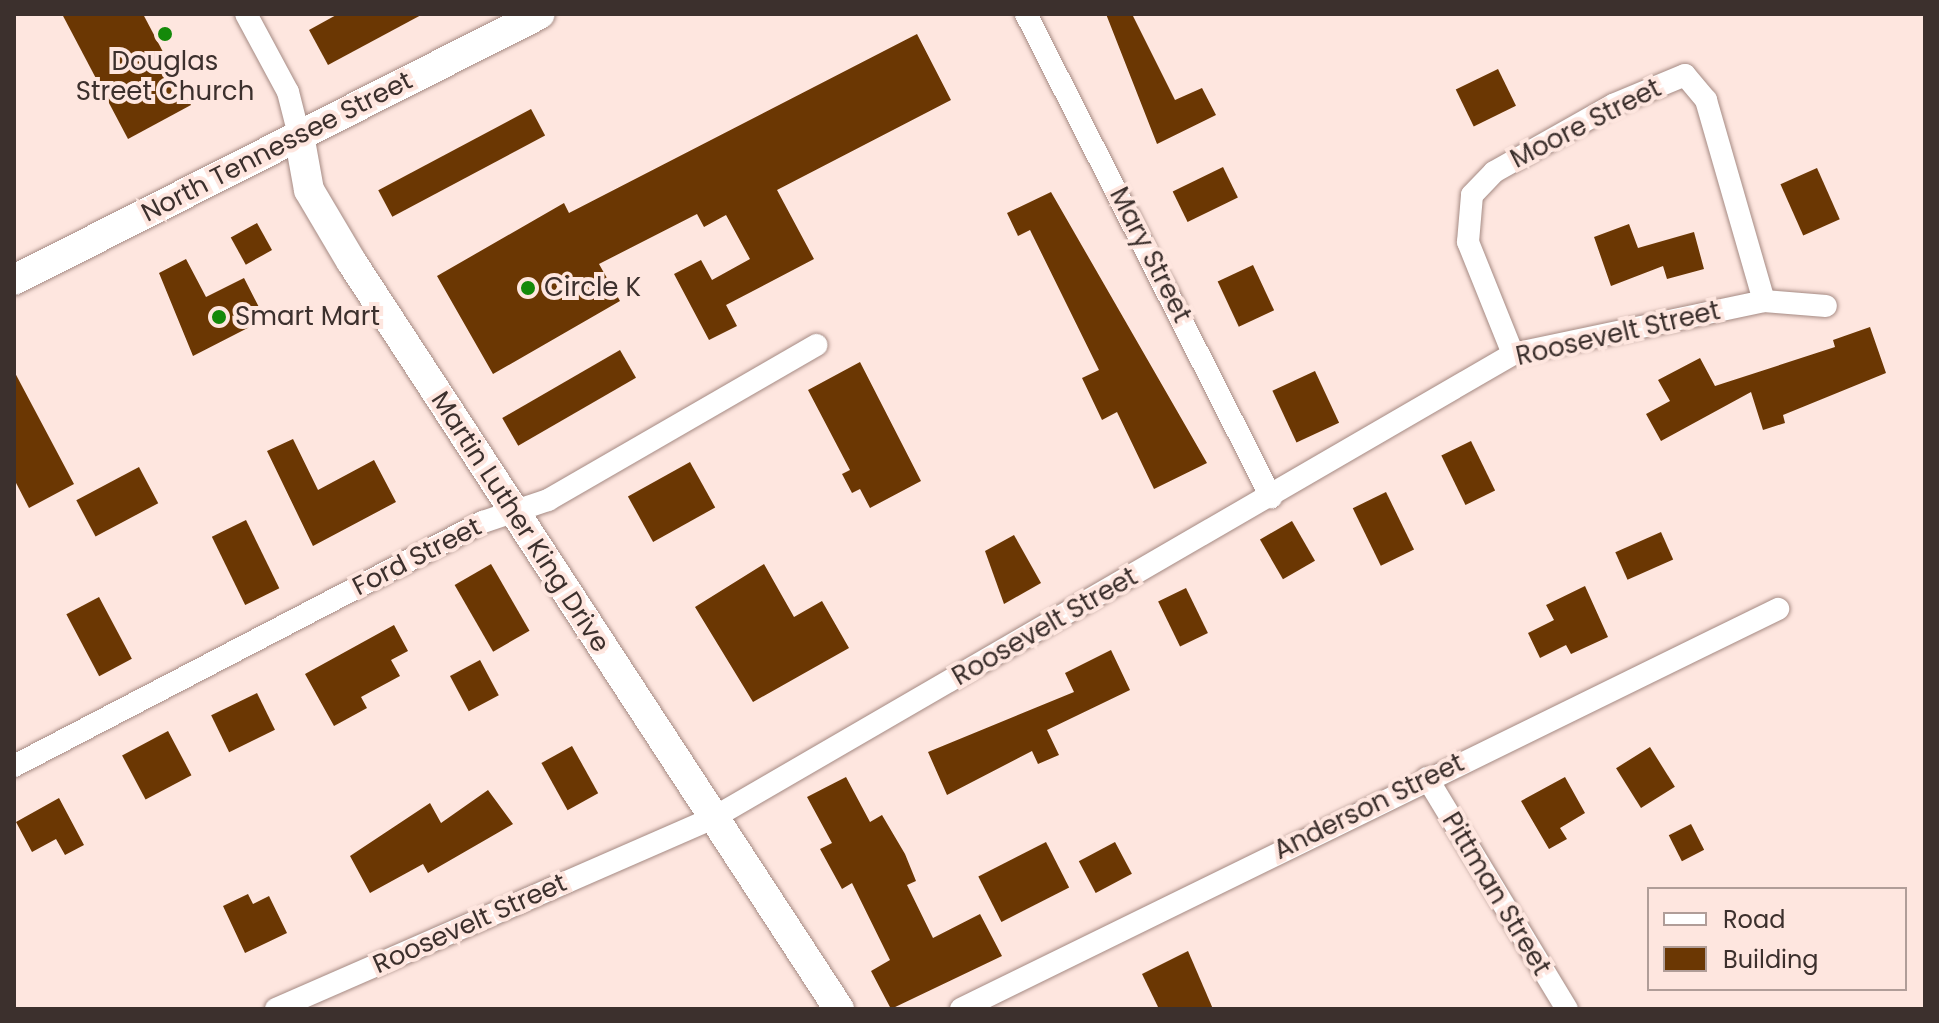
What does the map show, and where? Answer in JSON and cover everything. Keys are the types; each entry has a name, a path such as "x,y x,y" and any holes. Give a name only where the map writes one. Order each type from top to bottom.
{"street":[{"name":"Martin Luther King Drive","path":"246,14 288,92 309,190 514,512 839,1009"},
{"name":"North Tennessee Street","path":"14,280 540,14"},
{"name":"Mary Street","path":"1026,14 1271,497"},
{"name":"Moore Street","path":"1513,354 1468,242 1472,195 1494,172 1613,105 1685,75 1706,100 1764,301"},
{"name":"Roosevelt Street","path":"276,1009 713,818 1513,354 1764,301 1826,306"},
{"name":"Ford Street","path":"14,766 514,512 548,500 816,345"},
{"name":"Anderson Street","path":"961,1009 1427,778 1778,609"},
{"name":"Pittman Street","path":"1427,778 1567,1009"}],"building":[{"path":"62,14 143,14 191,105 128,139"},
{"path":"338,14 423,14 328,65 309,30"},
{"path":"1106,14 1132,14 1175,100 1202,88 1216,115 1157,144"},
{"path":"917,34 951,100 777,190 814,259 726,305 737,326 709,340 674,274 701,260 712,280 750,259 726,215 704,227 697,214 599,264 620,301 493,374 437,276 564,203 569,213"},
{"path":"1498,69 1516,106 1474,126 1456,90"},
{"path":"531,109 545,135 392,217 378,190"},
{"path":"1223,167 1238,198 1188,222 1173,192"},
{"path":"1817,168 1840,219 1803,235 1780,184"},
{"path":"1051,192 1207,463 1154,489 1117,412 1102,420 1082,378 1099,370 1030,230 1018,236 1007,213"},
{"path":"257,223 272,250 246,265 231,238"},
{"path":"1629,224 1638,248 1694,232 1704,269 1667,279 1663,266 1611,286 1594,237"},
{"name":"Smart Mart","path":"186,259 206,297 244,278 265,319 193,356 159,273"},
{"path":"1253,265 1274,310 1239,327 1218,281"},
{"path":"1870,327 1886,373 1783,415 1785,423 1763,430 1751,392 1661,441 1646,414 1670,401 1658,380 1700,358 1715,386 1835,347 1833,340"},
{"path":"620,350 636,378 518,446 502,418"},
{"path":"860,362 921,481 870,508 860,489 852,493 842,474 850,470 808,390"},
{"path":"14,371 74,484 29,508 14,479"},
{"path":"1315,371 1339,423 1296,443 1272,391"},
{"path":"293,439 318,490 374,460 396,502 313,546 267,451"},
{"path":"1471,441 1495,490 1465,505 1441,455"},
{"path":"690,462 715,507 653,542 628,496"},
{"path":"139,467 158,503 96,537 76,500"},
{"path":"1386,492 1414,550 1381,566 1353,508"},
{"path":"246,520 279,588 245,605 212,537"},
{"path":"1292,521 1315,561 1283,579 1260,540"},
{"path":"1661,532 1673,559 1628,580 1615,552"},
{"path":"1014,535 1041,583 1004,604 985,551"},
{"path":"491,564 530,631 493,652 455,585"},
{"path":"764,564 794,617 822,601 849,648 753,702 695,607"},
{"path":"1585,586 1608,637 1571,654 1566,645 1540,658 1528,633 1554,620 1546,605"},
{"path":"1186,588 1208,633 1180,647 1158,602"},
{"path":"99,597 132,659 99,676 66,614"},
{"path":"394,625 408,651 391,660 400,676 361,697 367,708 334,726 305,674"},
{"path":"1111,650 1130,690 1047,730 1059,755 1038,764 1032,751 947,795 928,752 1074,692 1065,673"},
{"path":"480,660 499,695 469,711 450,676"},
{"path":"257,693 275,730 229,752 211,715"},
{"path":"168,731 191,775 146,800 122,755"},
{"path":"572,746 598,793 568,810 541,763"},
{"path":"1650,747 1675,787 1641,808 1616,768"},
{"path":"846,777 870,822 882,815 905,854 916,881 907,885 933,938 980,914 1002,956 891,1009 871,971 890,960 852,883 842,889 820,849 832,843 807,797"},
{"path":"1565,777 1585,813 1560,828 1567,839 1549,849 1521,801"},
{"path":"488,790 513,824 428,873 423,864 370,893 350,856 430,803 441,823"},
{"path":"59,798 84,845 65,855 56,839 32,852 16,822"},
{"path":"1691,824 1704,850 1682,861 1669,835"},
{"path":"1046,842 1069,887 1001,922 978,877"},
{"path":"1115,842 1132,874 1096,893 1079,861"},
{"path":"248,894 253,904 269,896 287,933 245,953 223,906"},
{"path":"1188,951 1213,1009 1159,1009 1142,974"}],"place":[{"name":"Douglas Street Church","path":"165,34"},
{"name":"Circle K","path":"528,288"},
{"name":"Smart Mart","path":"219,317"}]}
